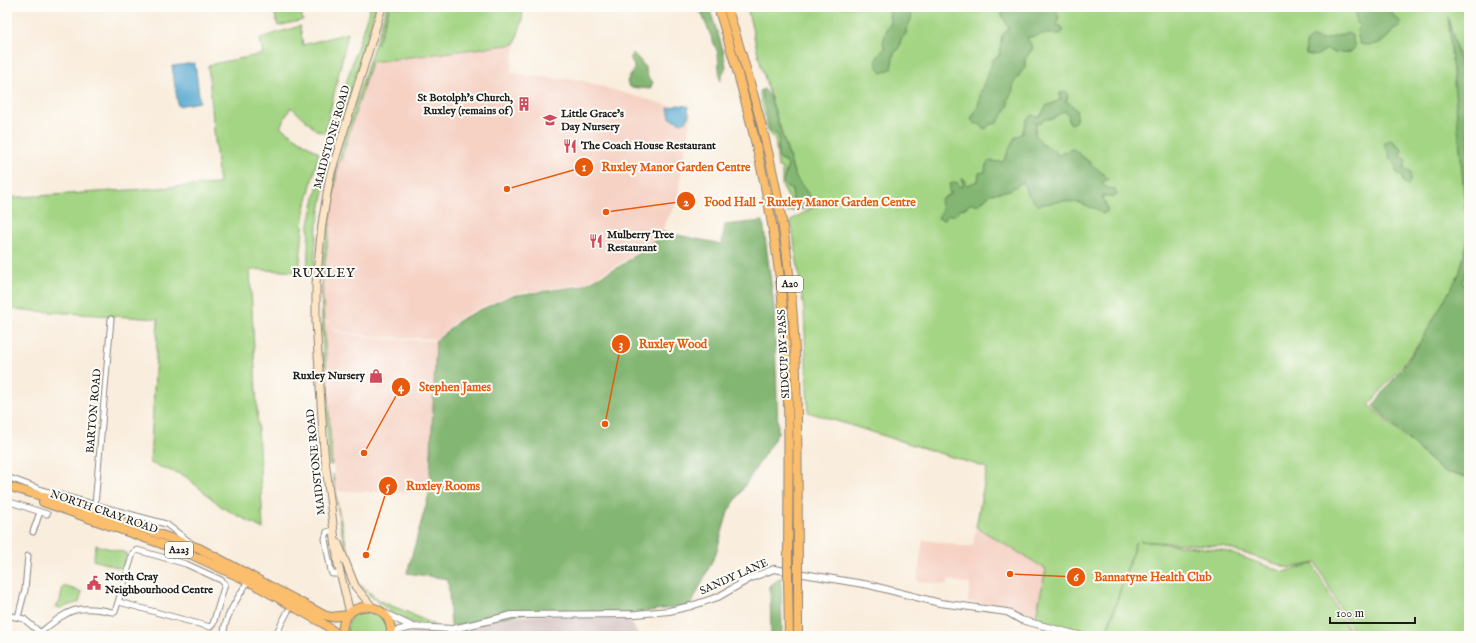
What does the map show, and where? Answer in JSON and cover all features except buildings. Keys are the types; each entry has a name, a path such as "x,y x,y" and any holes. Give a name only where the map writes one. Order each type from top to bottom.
{"main road":[{"name":"MAIDSTONE ROAD","path":"349,614 340,574 324,451 316,320 316,284 322,224 334,161 382,7"},
{"name":"SIDCUP BY-PASS","path":"718,7 729,42 766,187 776,248 783,309 787,385 789,636"},
{"name":"SIDCUP BY-PASS","path":"727,7 758,117 775,185 786,247 793,309 797,386 798,636"},
{"name":"NORTH CRAY ROAD","path":"7,486 106,511 122,517 130,524 199,548 324,615 331,617 349,614 360,607 374,608"},
{"name":"NORTH CRAY ROAD","path":"7,490 190,554 248,581 324,624 340,636"},
{"name":"MAIDSTONE ROAD","path":"336,539 355,586 374,608"},
{"path":"374,608 384,613 389,622 391,636"},
{"path":"343,636 343,625 349,614"}],"street":[{"path":"333,136 328,158 334,161"},
{"name":"BARTON ROAD","path":"94,508 110,319"},
{"name":"NORTH CRAY ROAD","path":"7,477 94,508 166,524 199,548"},
{"path":"7,501 47,514"},
{"path":"33,532 40,512"},
{"path":"334,530 327,532 325,539 331,572 332,574 340,574"},
{"path":"7,615 18,617 30,622 42,634 63,615 74,611 88,608 114,612 119,602 133,553 137,550 186,564 224,583 210,627 119,602"},
{"path":"18,617 25,590 28,556"},
{"name":"SANDY LANE","path":"391,636 399,630 413,627 454,629 500,616 518,614 636,614 669,611 691,606 718,597 751,578 774,568 869,585 940,603 1007,612 1021,620 1082,636"},
{"path":"225,636 224,631 228,616 248,581"},
{"path":"275,636 288,611"},
{"name":"SANDY LANE","path":"384,613 413,627"}],"shaded area":[{"path":"515,44 511,72 529,76 579,80 691,112 677,201 658,238 622,262 582,284 511,294 460,317 436,339 379,337 334,330 330,322 324,321 323,287 338,162 342,160 371,62"},
{"path":"323,323 330,323 333,331 379,339 436,341 428,493 336,491 330,436"},
{"path":"976,527 1046,569 1035,620 998,605 968,602 970,584 948,580 947,585 917,581 923,539 966,547 973,545"},
{"path":"580,614 629,618 639,636 399,636 415,631 450,632 456,628 500,617"}],"green space":[{"path":"273,7 299,7 303,20 278,26"},
{"path":"370,7 376,7 337,137 330,134"},
{"path":"386,7 389,7 377,45 390,7 523,7 522,21 515,44 371,62 341,160 338,162 322,287 324,250 334,178 339,156"},
{"path":"699,7 709,7 723,50 726,67 720,81 718,53"},
{"path":"747,7 1462,7 1465,13 1469,15 1469,292 1462,283 1412,353 1369,405 1442,471 1469,478 1469,636 1355,636 1316,563 1289,568 1222,546 1140,541 1222,550 1284,572 1313,564 1352,636 1106,636 1136,541 1105,636 1089,636 1035,620 1046,569 976,527 987,468 808,412 804,310 791,220 816,206 795,176 761,66"},
{"path":"891,7 912,9 911,20 906,30 906,34 901,39 899,49 894,53 891,69 882,73 876,63 878,57 885,48 883,43 887,27 891,24 889,16"},
{"path":"1002,7 1055,7 1059,18 1056,24 1061,26 1064,31 1060,34 1042,34 1027,38 1033,48 1025,59 1025,67 1013,84 1013,90 1008,100 1009,105 997,123 989,125 984,129 981,125 974,123 971,120 979,104 980,93 993,59 999,56 1002,35 1009,29 1002,15"},
{"path":"1355,7 1393,7 1392,14 1402,23 1399,28 1393,29 1387,38 1380,43 1370,45 1360,44 1357,33 1359,26 1356,22"},
{"path":"1448,17 1469,97 1469,266 1462,282 1469,292 1469,478 1442,471 1373,406 1417,348 1459,274 1468,239"},
{"path":"300,26 303,45 348,33 325,133 316,130 291,107 280,127 319,153 305,208 299,272 250,269 263,529 222,507 185,476 150,463 158,319 7,309 7,198 219,184 208,65 263,54 260,38"},
{"path":"1346,33 1352,35 1355,48 1351,52 1334,53 1327,49 1316,56 1306,54 1306,44 1308,40 1313,37 1323,40"},
{"path":"633,53 643,64 650,80 653,82 650,89 630,87 627,82 634,68 630,58"},
{"path":"764,89 770,97 795,176 817,206 787,212 793,200 792,190 786,187 783,182 788,165 784,161 780,160 779,157 779,136 770,131 761,90"},
{"path":"761,90 771,131 779,136 778,150 788,165 783,182 792,190 793,200 787,212 789,199 782,185 782,168 778,167 775,139 768,132 760,97"},
{"path":"1067,92 1068,96 1066,101 1074,107 1077,112 1075,122 1072,124 1069,122 1068,114 1064,111 1052,119 1043,119 1039,124 1036,123 1035,135 1040,140 1041,144 1053,149 1059,156 1063,151 1065,152 1072,149 1075,150 1109,179 1101,183 1108,188 1115,189 1117,195 1112,198 1102,195 1108,211 1102,214 1097,209 1082,205 1081,203 1063,201 1038,205 1031,198 1023,182 1010,190 991,194 979,204 970,204 959,210 955,215 948,215 944,220 938,218 942,210 940,200 952,193 949,192 950,184 957,182 960,187 963,187 962,179 964,179 966,185 978,181 979,173 985,172 986,164 990,161 1003,162 1015,137 1022,134 1027,119 1032,115 1037,117 1041,115 1046,106 1060,100 1060,93"},
{"path":"1391,140 1401,148 1402,152 1399,154 1406,160 1404,168 1411,172 1410,181 1407,186 1403,182 1402,176 1396,172 1395,163 1389,159 1389,151 1385,148 1385,142"},
{"path":"324,158 330,161 317,226 313,281 307,276 309,224"},
{"path":"763,221 774,306 778,433 728,512 716,553 691,605 636,613 525,613 451,626 448,579 407,573 429,494 436,341 461,319 510,296 582,286 622,265 658,239 662,232 722,244 725,225"},
{"path":"322,287 332,465 329,464 323,356"},
{"path":"338,507 350,561 357,582 351,566 341,530"},
{"path":"96,545 127,553 123,569 93,560"},
{"path":"781,577 782,636 771,636 770,586"},
{"path":"357,582 380,601 434,625 418,624 398,618 365,591"},
{"path":"63,586 82,592 79,602 60,608 56,607 60,601"},
{"path":"370,610 378,614 385,623 387,631 386,636 347,636 348,624 352,617"}],"water":[{"path":"195,63 200,102 178,106 172,66"},
{"path":"678,105 688,106 689,114 687,121 681,123 670,118 668,108"}],"place":[{"name":"St Botolph's Church, Ruxley (remains of)","path":"524,104"},
{"name":"Little Grace's Day Nursery","path":"550,120"},
{"name":"The Coach House Restaurant","path":"570,146"},
{"name":"Ruxley Manor Garden Centre","path":"507,189"},
{"name":"Food Hall - Ruxley Manor Garden Centre","path":"606,212"},
{"name":"Mulberry Tree Restaurant","path":"596,241"},
{"name":"Ruxley Nursery","path":"376,376"},
{"name":"Ruxley Wood","path":"605,424"},
{"name":"Stephen James","path":"364,453"},
{"name":"Ruxley Rooms","path":"366,555"},
{"name":"Bannatyne Health Club","path":"1010,574"},
{"name":"North Cray Neighbourhood Centre","path":"94,583"}],"district":[{"name":"RUXLEY","path":"324,273"}]}
